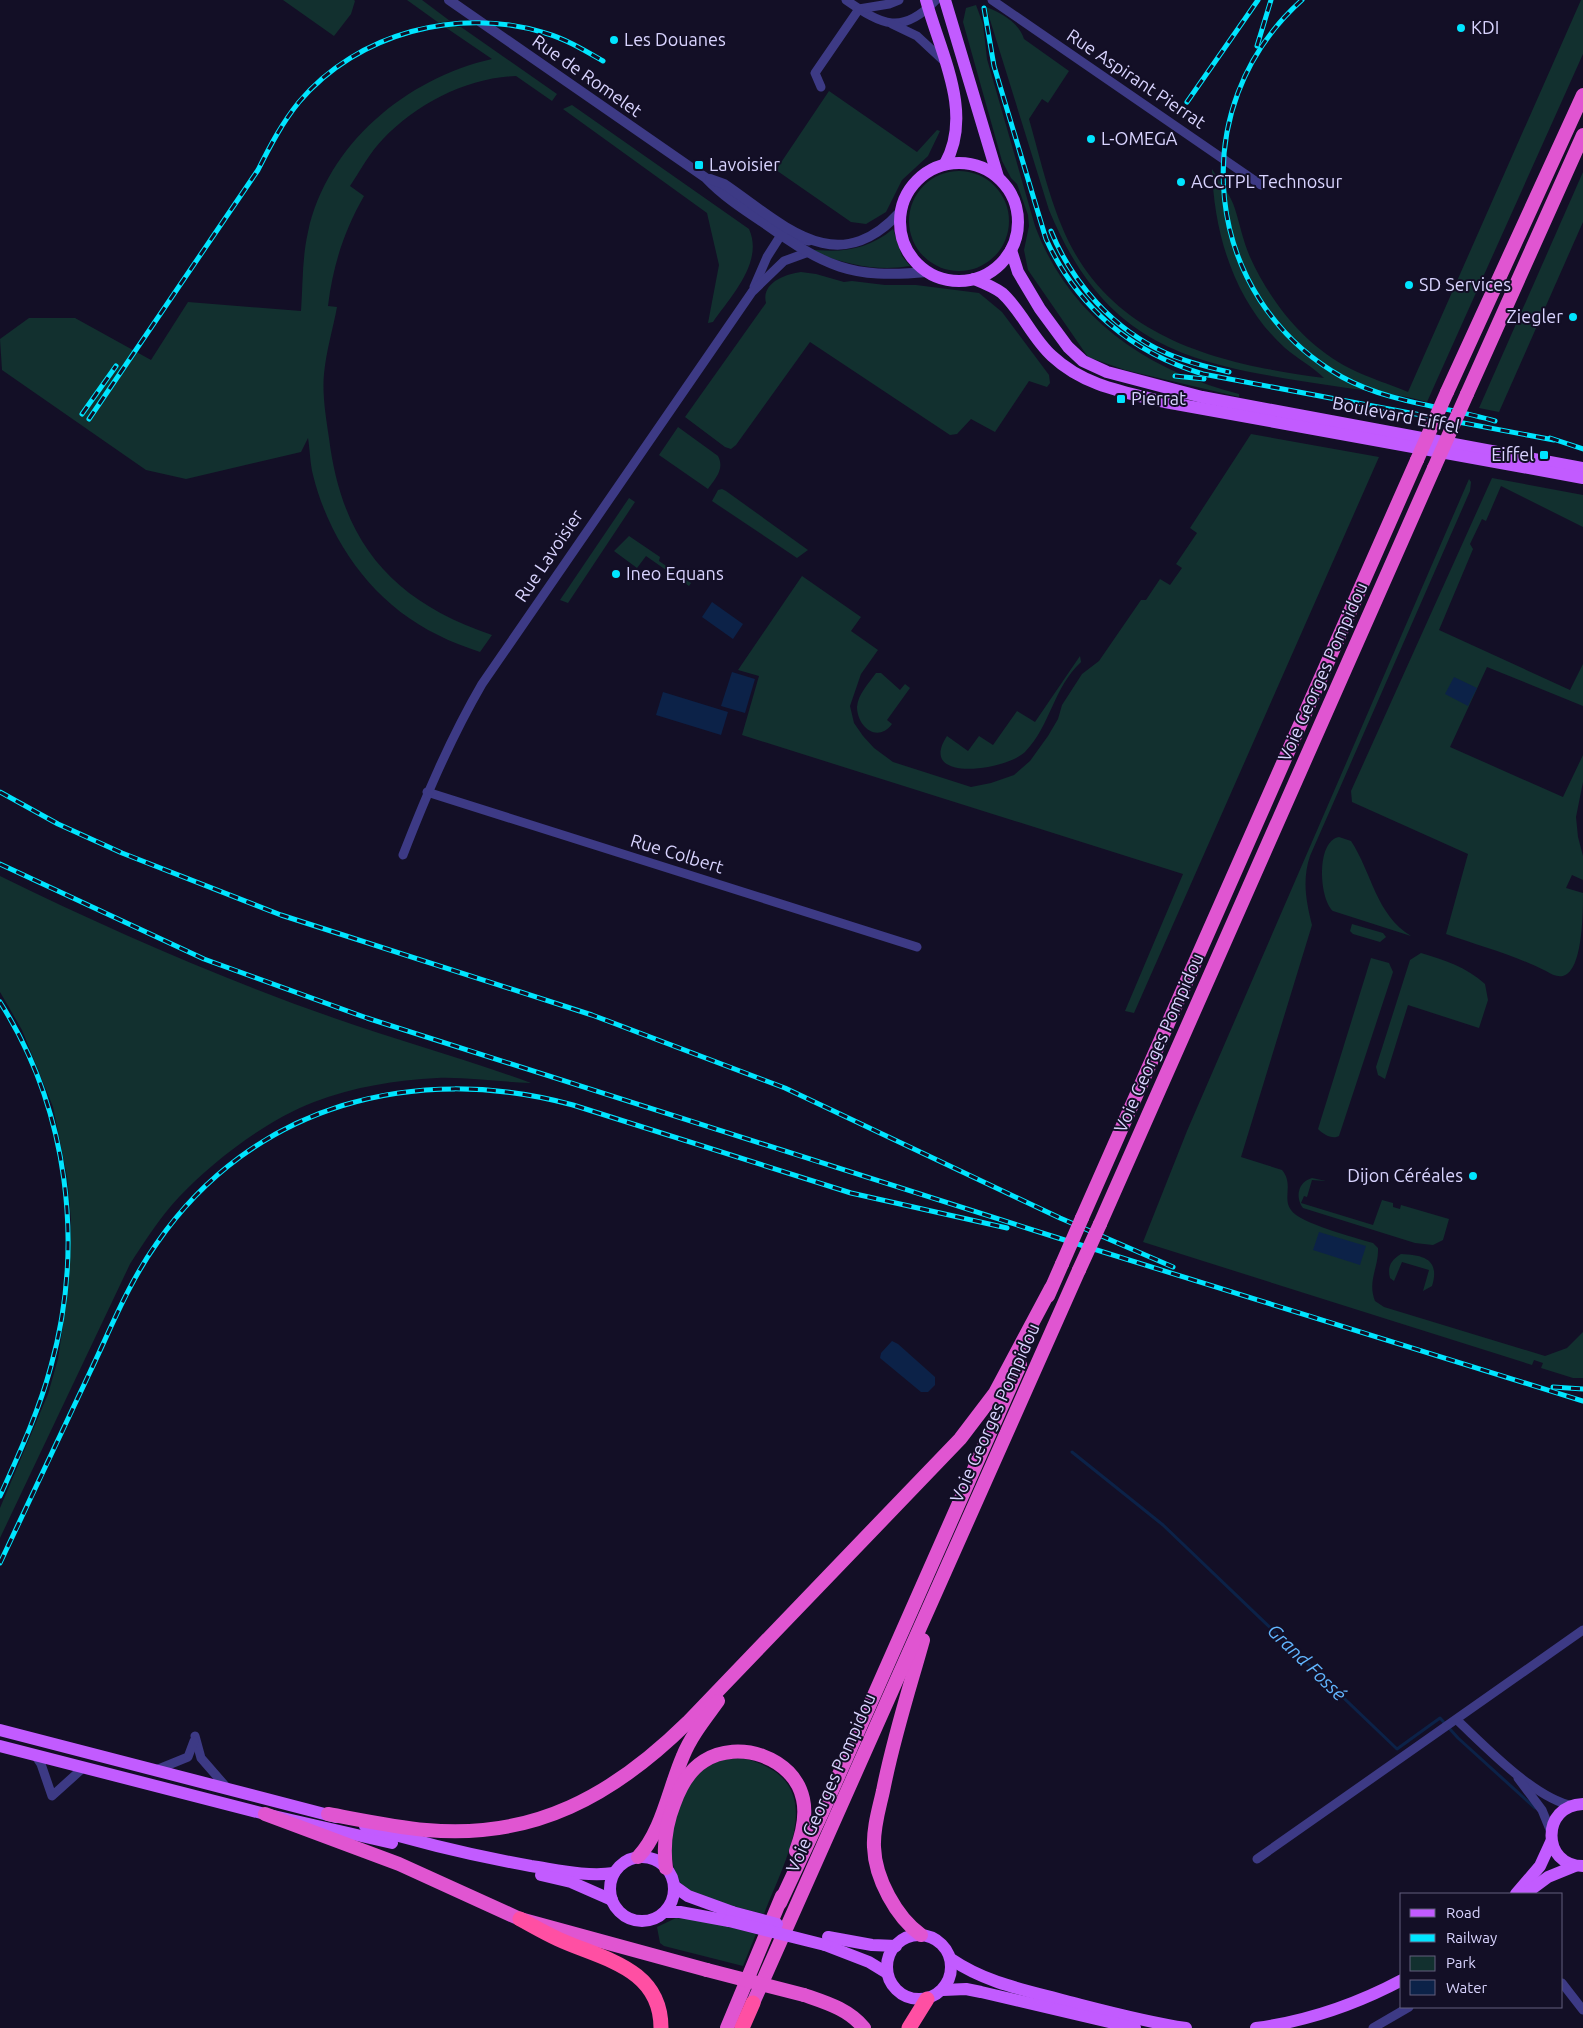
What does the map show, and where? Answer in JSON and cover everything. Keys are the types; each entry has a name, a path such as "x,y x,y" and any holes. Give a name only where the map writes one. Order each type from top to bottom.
{"highway":[{"name":"Voie Georges Pompidou","path":"780,1903 822,1813 1017,1372 1051,1288 1447,392 1583,95"},
{"name":"Voie Georges Pompidou","path":"771,1966 1583,135"},
{"path":"328,1814 426,1830 464,1831 514,1826 568,1808 610,1788 649,1759 753,1655 960,1439 995,1393 1051,1288"},
{"path":"921,1935 906,1923 898,1912 878,1869 874,1839 894,1739 937,1591"},
{"path":"638,1857 648,1845 684,1753 696,1731 753,1655"},
{"path":"666,1868 664,1845 669,1819 686,1778 704,1761 723,1753 747,1752 762,1756 776,1763 792,1778 802,1797 805,1812 800,1839 780,1903 727,2028"},
{"path":"264,1814 399,1864 520,1919 558,1939 609,1958 634,1973 654,1997 661,2028"},
{"path":"520,1919 804,1995 838,2007 855,2017 864,2028"},
{"path":"742,2028 771,1966"},
{"path":"749,2028 771,1966"},
{"path":"910,2028 927,1999"}],"main road":[{"path":"945,0 998,177"},
{"path":"930,3 955,98 957,117 954,143 945,164"},
{"path":"964,162 982,167 998,177 1011,192 1018,211 1018,231 1011,250 996,268 974,279 958,281 942,279 927,272 914,261 904,246 900,229 900,212 911,186 926,173 945,164 964,162"},
{"name":"Boulevard Eiffel","path":"1011,250 1018,272 1054,330 1072,352 1083,361 1107,372 1202,397 1583,468"},
{"path":"974,279 1002,293 1051,355 1079,377 1100,386 1165,402 1583,478"},
{"path":"0,1730 328,1814 398,1836 456,1851 558,1870 594,1874 614,1873"},
{"path":"0,1746 264,1814 312,1823 465,1861 571,1882 612,1900"},
{"path":"1517,1893 1540,1866 1556,1817 1578,1805"},
{"path":"1551,1837 1559,1857 1579,1866"},
{"path":"674,1886 671,1905 665,1912 649,1921 640,1922 622,1915 612,1900 611,1881 614,1873 628,1860 638,1857 653,1859 666,1868 674,1886 688,1896 731,1917"},
{"path":"1526,1893 1548,1877 1579,1866"},
{"path":"665,1912 731,1917 827,1941 896,1946"},
{"path":"943,1990 951,1976 951,1959 948,1952 937,1940 921,1935 903,1940 896,1946 890,1954 888,1973 891,1983 906,1997 927,1999 943,1990 966,1989 1115,2025 1135,2028"},
{"path":"827,1941 888,1973"},
{"path":"951,1959 980,1977 1010,1987 1139,2019 1186,2028"},
{"path":"1256,2028 1297,2021 1327,2013 1366,1998 1400,1981"},
{"path":"1293,2028 1334,2017 1400,1989"}],"street":[{"name":"Rue de Romelet","path":"449,0 706,178 718,192 806,253 829,264 871,274 890,275 927,272"},
{"path":"846,0 874,19 891,24 917,36 945,62"},
{"path":"821,88 815,73 859,9 901,0"},
{"name":"Rue Aspirant Pierrat","path":"992,0 1261,185"},
{"path":"891,24 916,17 930,3"},
{"name":"Rue de Romelet","path":"706,178 724,184 797,234 813,242 831,245 862,241 882,230 900,212"},
{"path":"781,236 813,242"},
{"name":"Rue Lavoisier","path":"752,292 767,257 781,236"},
{"name":"Rue Lavoisier","path":"403,855 427,792 458,726 482,684 752,292 784,261 806,253"},
{"name":"Rue Colbert","path":"427,792 917,947"},
{"path":"1257,1858 1457,1720 1583,1630"},
{"path":"1457,1720 1511,1770 1549,1797 1578,1805"},
{"path":"154,1770 181,1762 188,1757 191,1753 195,1736 201,1758 228,1789"},
{"path":"35,1755 42,1764 52,1796 83,1768"},
{"path":"1511,1770 1539,1805 1551,1837"},
{"path":"1563,1984 1583,2010"},
{"path":"1373,2028 1407,2008"}],"green space":[{"path":"283,0 355,1 351,14 334,36"},
{"path":"407,0 422,0 450,21 439,23"},
{"path":"1581,0 1583,0 1583,54 1427,402 1392,394 1239,370 1198,359 1162,343 1128,323 1099,294 1072,257 1049,210 986,7 1009,19 1022,33 1024,39 1069,71 1048,103 1042,99 1029,119 1058,217 1072,248 1093,280 1119,307 1149,327 1181,344 1215,356 1251,366 1324,378 1285,348 1268,330 1240,289 1230,266 1217,218 1212,169 1233,204 1243,239 1258,274 1291,322 1304,336 1334,359 1351,369 1408,392"},
{"path":"976,5 983,24 987,59 1035,226 1050,259 1069,288 1091,314 1116,336 1143,355 1173,371 1205,384 1239,394 1239,397 1125,370 1088,357 1028,270 1024,250 1029,226 1028,215 1017,184 1011,178 1002,161 963,22 966,8"},
{"path":"445,27 461,27 557,94 552,101 516,76 498,78 462,87 444,95 412,114 383,139 374,150 350,186 364,196 345,235 333,276 328,306 337,307 326,357 324,390 327,422 336,475 346,508 360,538 378,563 400,585 426,605 457,621 492,635 480,652 448,640 415,622 375,589 358,569 343,547 321,500 312,470 308,438 301,452 186,479 146,470 2,370 0,339 29,318 75,318 151,360 188,302 301,311 308,232 318,200 333,171 352,144 375,120 401,99 430,82 460,68 492,59"},
{"path":"829,91 917,152 937,130 940,131 928,156 902,180 886,212 866,224 851,222 776,170"},
{"path":"572,105 749,229 752,241 752,254 749,266 736,290 713,322 708,323 719,265 707,213 563,109"},
{"path":"959,171 978,175 994,186 1005,202 1009,221 1005,240 994,256 978,267 959,271 940,267 924,256 913,240 909,221 913,202 924,186 940,175"},
{"path":"1583,172 1583,222 1499,412 1479,408"},
{"path":"893,229 902,256 910,266 883,268 857,265 807,249 831,251 852,249 873,242"},
{"path":"801,272 844,282 916,285 979,293 1002,312 1049,375 1050,383 1047,387 1029,381 995,432 971,419 957,434 950,435 810,342 736,445 731,449 725,447 685,417 766,303 765,296 771,285 782,277"},
{"path":"678,427 718,456 720,470 708,489 659,455"},
{"path":"1251,434 1379,457 1134,1013 1125,1011 1183,874 742,735 759,676 738,670 802,576 861,617 851,631 878,650 861,674 850,706 854,723 874,748 893,762 971,787 991,783 1014,775 1030,761 1048,736 1058,719 1062,705 1082,674 1099,661 1141,600 1146,600 1160,579 1170,585 1182,568 1176,564 1197,533 1190,528"},
{"path":"1492,478 1583,495 1583,527 1501,486 1486,521 1482,519 1470,544 1473,549 1439,630 1570,690 1583,664 1583,706 1487,667 1450,747 1563,797 1583,755 1583,782 1576,817 1578,837 1583,856 1583,880 1572,875 1566,888 1583,893 1581,936 1572,968 1567,974 1562,976 1554,975 1509,955 1446,934 1468,854 1352,802 1351,791"},
{"path":"1469,479 1471,482 1470,491 1310,856 1306,874 1306,890 1312,925 1241,1157 1282,1170 1288,1186 1287,1201 1291,1210 1296,1215 1329,1230 1373,1243 1378,1248 1372,1287 1375,1301 1384,1307 1545,1356 1567,1348 1583,1332 1583,1378 1573,1378 1541,1368 1543,1363 1534,1360 1532,1365 1143,1242 1187,1131"},
{"path":"722,489 808,550 797,558 712,501 718,490"},
{"path":"629,498 635,502 568,603 560,600"},
{"path":"629,536 660,557 659,561 691,583 689,586 646,556 637,568 614,551"},
{"path":"1080,656 1081,662 1064,683 1041,730 1025,752 1015,759 983,768 967,769 953,767 943,761 941,751 947,736 968,751 979,736 993,745 1017,711 1035,722"},
{"path":"876,673 881,673 900,690 905,684 910,688 887,720 892,724 886,730 880,732 874,732 864,726 860,720 857,707 862,693"},
{"path":"1339,837 1351,841 1382,905 1399,927 1411,936 1333,911 1325,895 1322,871 1326,848"},
{"path":"0,876 123,934 291,1003 531,1083 437,1078 406,1080 359,1088 314,1102 278,1119 242,1142 208,1169 165,1213 130,1264 0,1538 0,1508 48,1394 58,1359 68,1291 71,1220 67,1176 53,1107 22,1030 0,992"},
{"path":"1352,924 1383,933 1386,937 1380,942 1353,934 1350,931"},
{"path":"1421,953 1455,965 1478,978 1485,984 1488,1000 1479,1028 1408,1005 1385,1079 1378,1075 1376,1067 1410,960"},
{"path":"1371,958 1389,963 1393,972 1339,1136 1331,1137 1318,1129"},
{"path":"1312,1178 1326,1181 1312,1180 1307,1197 1304,1196 1301,1203 1373,1225 1382,1200 1393,1203 1393,1207 1400,1209 1401,1205 1449,1219 1443,1240 1433,1245 1415,1243 1303,1208 1299,1199 1299,1190 1307,1180"},
{"path":"1401,1254 1423,1258 1432,1265 1434,1277 1432,1286 1423,1291 1429,1270 1402,1262 1394,1281 1390,1278 1389,1270 1391,1264"},
{"path":"742,1758 770,1768 787,1783 795,1802 795,1822 791,1845 764,1914 708,1899 688,1890 682,1885 675,1872 672,1857 674,1823 686,1790 706,1768 719,1761"},
{"path":"676,1918 702,1920 756,1934 743,1966 664,1946 660,1943 657,1927"}],"water":[{"path":"712,602 743,624 733,639 702,617"},
{"path":"732,672 755,679 745,713 721,706"},
{"path":"1454,677 1477,688 1468,706 1445,694"},
{"path":"663,692 728,712 721,735 656,715"},
{"path":"1319,1232 1366,1246 1360,1265 1313,1250"},
{"path":"892,1341 898,1344 935,1377 935,1385 928,1392 921,1392 880,1358 881,1353"}],"waterway":[{"name":"Grand Fossé","path":"1072,1452 1163,1525 1397,1749 1440,1718 1458,1738 1535,1808"}],"railway":[{"path":"1187,102 1258,0"},
{"path":"1257,46 1271,0"},
{"path":"1302,0 1264,44 1238,93 1225,145 1225,199 1236,251 1260,300 1295,343 1342,377 1379,393 1495,421"},
{"path":"984,8 994,66 1046,239 1074,286 1091,306 1130,340 1153,354 1203,374 1554,440"},
{"path":"89,419 258,170 293,110 323,78 350,58 380,43 412,32 445,25 478,23 512,25 553,35 603,61"},
{"path":"1051,231 1071,269 1083,286 1097,303 1129,332 1166,353 1197,364 1229,372"},
{"path":"82,414 116,366"},
{"path":"1175,376 1204,379"},
{"path":"1550,438 1583,449"},
{"path":"0,792 58,824 122,853 281,915 592,1015 785,1088 1060,1218 1173,1267"},
{"path":"0,864 204,959 367,1018 1055,1237 1583,1401"},
{"path":"0,1002 23,1043 41,1087 55,1132 64,1178 68,1225 67,1273 61,1320 51,1366 35,1416 0,1496"},
{"path":"0,1563 121,1306 138,1273 157,1243 196,1195 240,1157 289,1127 342,1106 397,1093 455,1089 514,1093 573,1105 851,1193 1007,1228"},
{"path":"1553,1387 1583,1389"}],"place":[{"name":"KDI","path":"1461,28"},
{"name":"Les Douanes","path":"614,40"},
{"name":"L-OMEGA","path":"1091,139"},
{"name":"Lavoisier","path":"699,165"},
{"name":"ACCTPL Technosur","path":"1181,182"},
{"name":"SD Services","path":"1409,285"},
{"name":"Ziegler","path":"1573,317"},
{"name":"Pierrat","path":"1121,399"},
{"name":"Eiffel","path":"1544,455"},
{"name":"Ineo Equans","path":"616,574"},
{"name":"Dijon Céréales","path":"1473,1176"}]}
